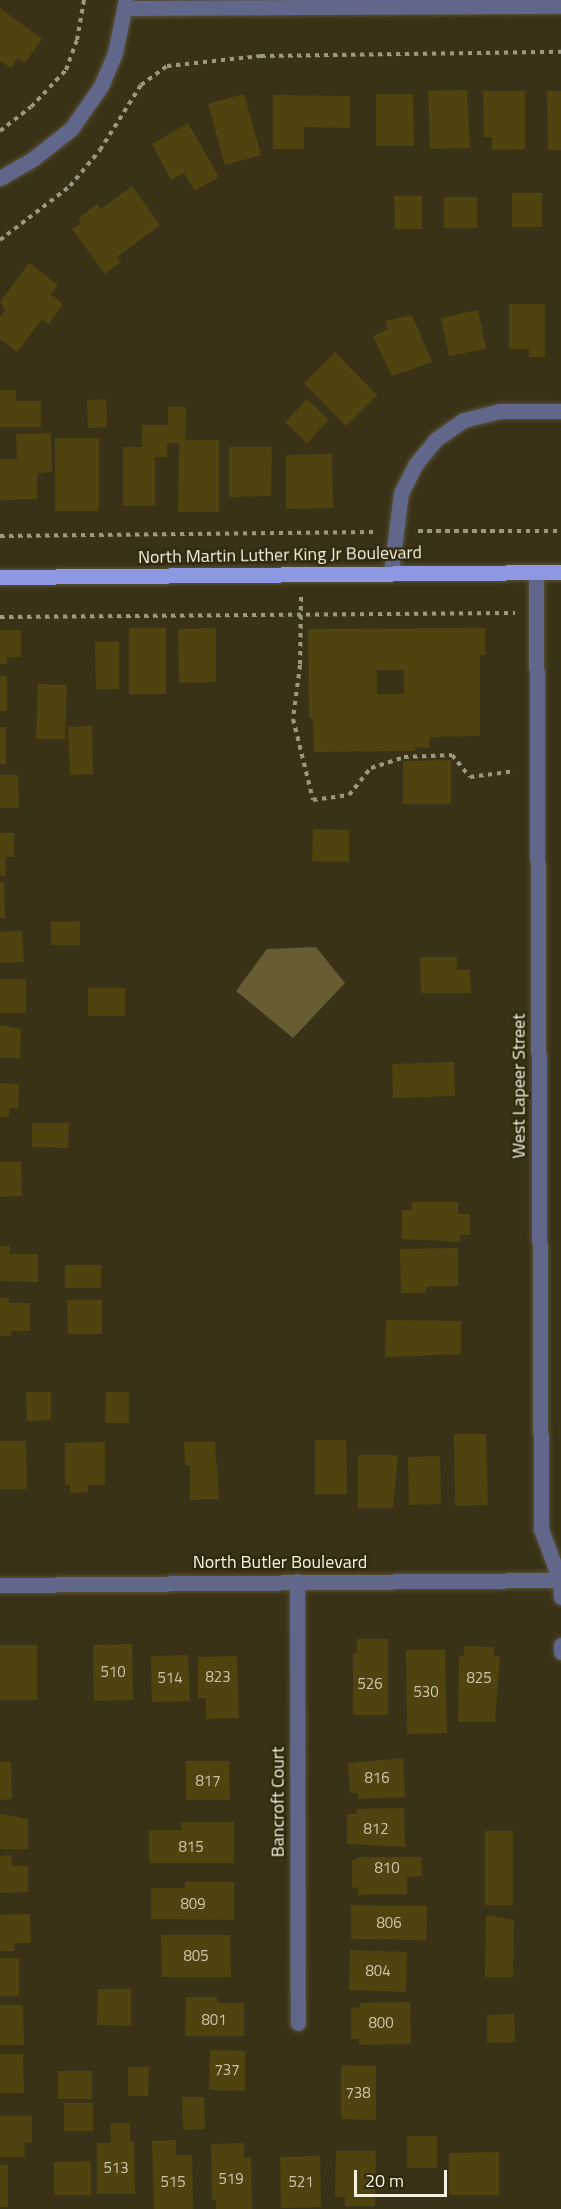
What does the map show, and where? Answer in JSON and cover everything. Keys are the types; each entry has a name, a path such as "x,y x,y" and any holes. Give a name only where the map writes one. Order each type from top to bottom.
{"main road":[{"name":"North Martin Luther King Jr Boulevard","path":"0,577 561,572"}],"street":[{"path":"0,178 34,158 71,129 101,86 115,53 125,4 561,6"},
{"path":"391,573 394,531 401,493 415,465 435,440 464,420 500,411 561,411"},
{"name":"West Lapeer Street","path":"536,572 541,1529 560,1580 561,1597"},
{"name":"North Butler Boulevard","path":"0,1585 560,1580"},
{"name":"Bancroft Court","path":"297,1581 298,2023"},
{"path":"561,1645 561,1652"}],"path":[{"path":"0,131 31,107 66,70 77,40 84,0"},
{"path":"0,240 70,186 100,150 141,84 167,66 206,59 261,56 561,52"},
{"path":"0,536 561,531"},
{"path":"302,575 300,665 293,719 313,800 349,795 371,768 404,757 452,755 470,777 537,771"},
{"path":"0,617 536,614"}],"shaded area":[{"path":"316,947 345,983 293,1038 236,991 267,949"}],"building":[{"path":"0,8 42,39 25,63 18,58 11,68 0,61"},
{"path":"467,90 470,148 430,149 428,91"},
{"path":"483,91 525,91 525,149 492,150 492,137 484,137"},
{"path":"547,91 561,91 561,150 548,150"},
{"path":"244,94 261,155 225,165 208,104"},
{"path":"376,94 413,94 414,146 376,146"},
{"path":"273,95 350,96 350,128 304,127 304,149 273,149"},
{"path":"188,123 219,177 195,191 184,173 171,180 152,144"},
{"path":"132,186 160,225 117,257 121,262 105,274 72,229 81,223 78,219 97,204 101,209"},
{"path":"512,193 542,193 542,227 512,227"},
{"path":"394,196 422,196 422,229 395,229"},
{"path":"444,197 477,197 477,228 444,228"},
{"path":"29,263 58,285 51,294 63,304 49,324 42,319 17,352 0,339 0,317 5,310 0,302"},
{"path":"509,304 545,304 545,357 529,357 529,349 509,349"},
{"path":"478,310 486,349 449,356 441,318"},
{"path":"412,315 432,362 392,376 373,336 388,329 385,321"},
{"path":"335,352 377,395 346,426 304,383"},
{"path":"0,390 16,390 16,401 41,401 41,427 0,427"},
{"path":"106,399 107,427 88,428 87,400"},
{"path":"307,399 329,420 307,443 285,422"},
{"path":"168,407 186,407 185,440 219,440 219,512 178,512 179,443 167,443 167,457 155,457 155,506 123,506 123,447 142,447 142,425 168,425"},
{"path":"51,433 52,472 37,473 37,499 0,500 0,459 17,459 16,434"},
{"path":"55,438 99,438 99,511 55,511"},
{"path":"229,447 272,447 271,496 229,497"},
{"path":"332,454 333,508 286,509 286,455"},
{"path":"129,628 166,628 166,694 129,694"},
{"path":"216,628 216,682 179,683 178,629"},
{"path":"485,628 485,655 480,655 480,736 429,737 429,748 415,747 415,751 314,752 313,718 309,718 308,629","holes":["377,670 404,670 404,694 377,694"]},
{"path":"0,630 21,630 21,657 7,657 7,664 0,664"},
{"path":"95,642 119,642 119,689 96,689"},
{"path":"0,676 7,676 7,711 0,711"},
{"path":"38,684 67,685 65,739 36,739"},
{"path":"92,726 93,774 70,775 68,727"},
{"path":"0,727 6,727 6,764 0,764"},
{"path":"451,760 451,804 403,804 403,761"},
{"path":"0,775 18,775 19,808 0,808"},
{"path":"313,829 349,830 349,862 312,861"},
{"path":"0,833 14,833 14,857 5,857 6,876 0,876"},
{"path":"0,882 4,882 5,918 0,918"},
{"path":"80,921 80,945 51,945 51,922"},
{"path":"22,931 24,962 0,963 0,932"},
{"path":"420,957 457,957 457,970 470,970 471,993 421,993"},
{"path":"0,979 26,979 26,1013 0,1013"},
{"path":"88,988 125,988 125,1016 88,1016"},
{"path":"0,1025 21,1029 20,1058 0,1058"},
{"path":"454,1062 455,1096 393,1098 392,1064"},
{"path":"0,1083 19,1084 18,1108 9,1108 9,1117 0,1117"},
{"path":"32,1123 69,1123 68,1148 32,1147"},
{"path":"0,1162 21,1162 22,1196 0,1197"},
{"path":"412,1202 458,1202 458,1214 470,1214 470,1235 460,1235 460,1242 402,1239 402,1210 412,1210"},
{"path":"0,1246 10,1246 9,1254 38,1254 38,1282 0,1281"},
{"path":"458,1248 458,1286 426,1287 426,1293 401,1293 400,1249"},
{"path":"65,1265 101,1265 101,1288 65,1288"},
{"path":"0,1298 9,1298 9,1303 30,1303 30,1331 11,1331 11,1336 0,1336"},
{"path":"67,1300 102,1300 102,1334 68,1334"},
{"path":"386,1320 461,1321 461,1354 385,1357"},
{"path":"26,1392 51,1392 51,1420 27,1421"},
{"path":"106,1392 129,1392 129,1423 105,1423"},
{"path":"454,1434 486,1434 488,1505 455,1506"},
{"path":"315,1440 346,1440 347,1494 315,1494"},
{"path":"0,1441 26,1441 27,1489 0,1489"},
{"path":"105,1442 105,1485 88,1485 88,1492 70,1493 70,1485 65,1485 65,1443"},
{"path":"184,1442 215,1442 219,1499 190,1500 190,1466 185,1465"},
{"path":"358,1455 398,1455 393,1508 358,1508"},
{"path":"440,1456 441,1504 409,1505 408,1457"},
{"path":"357,1639 388,1639 388,1715 353,1715 353,1653 357,1653"},
{"path":"132,1644 133,1700 94,1701 93,1645"},
{"path":"0,1645 37,1645 37,1700 0,1700"},
{"path":"464,1646 494,1647 494,1656 500,1656 495,1722 458,1722 459,1655 464,1656"},
{"path":"406,1650 445,1650 447,1733 407,1734"},
{"path":"188,1655 190,1701 152,1702 151,1656"},
{"path":"237,1656 239,1718 206,1719 206,1698 198,1698 198,1657"},
{"path":"403,1758 405,1797 358,1799 358,1793 350,1793 348,1763"},
{"path":"186,1761 229,1761 230,1800 186,1800"},
{"path":"0,1762 11,1762 12,1799 0,1800"},
{"path":"404,1808 405,1847 347,1844 347,1814 357,1814 357,1809"},
{"path":"0,1814 28,1819 28,1849 0,1849"},
{"path":"181,1822 234,1822 234,1863 149,1863 149,1830 182,1830"},
{"path":"485,1831 513,1831 513,1905 485,1905"},
{"path":"11,1855 12,1866 28,1866 28,1892 0,1893 0,1856"},
{"path":"360,1857 421,1857 422,1876 407,1877 407,1894 358,1895 358,1887 352,1888 352,1861"},
{"path":"185,1882 234,1882 234,1920 151,1919 151,1888 185,1888"},
{"path":"351,1905 427,1906 426,1940 351,1939"},
{"path":"30,1914 31,1943 14,1943 14,1951 0,1951 0,1915"},
{"path":"486,1915 514,1920 513,1977 485,1977"},
{"path":"161,1935 230,1935 231,1977 162,1977"},
{"path":"350,1950 407,1952 406,1992 349,1990"},
{"path":"0,1958 19,1958 19,1996 0,1996"},
{"path":"98,1989 131,1989 131,2026 97,2025"},
{"path":"186,1997 217,1997 217,2003 244,2003 244,2036 185,2036"},
{"path":"410,2002 411,2044 359,2045 359,2039 351,2039 351,2008 360,2007 360,2003"},
{"path":"0,2005 23,2005 24,2045 0,2045"},
{"path":"514,2014 515,2042 487,2043 487,2015"},
{"path":"210,2050 245,2051 245,2091 209,2090"},
{"path":"0,2054 23,2054 24,2093 0,2093"},
{"path":"341,2065 376,2066 376,2120 341,2119"},
{"path":"128,2067 149,2067 148,2096 128,2096"},
{"path":"58,2071 92,2071 92,2099 58,2099"},
{"path":"182,2097 204,2097 205,2129 183,2130"},
{"path":"64,2103 93,2103 93,2131 64,2131"},
{"path":"0,2116 32,2116 32,2143 24,2142 25,2157 0,2157"},
{"path":"110,2123 130,2123 130,2141 134,2141 135,2194 97,2194 97,2143 111,2143"},
{"path":"407,2136 437,2136 437,2168 407,2168"},
{"path":"176,2140 176,2155 192,2155 193,2209 154,2209 152,2141"},
{"path":"244,2143 244,2158 251,2157 252,2209 216,2209 216,2200 212,2200 211,2144"},
{"path":"336,2151 376,2151 375,2206 345,2206 345,2197 335,2197"},
{"path":"499,2152 499,2195 449,2195 449,2153"},
{"path":"320,2156 321,2207 281,2208 280,2157"},
{"path":"91,2161 91,2195 54,2195 54,2162"},
{"path":"0,2165 8,2165 8,2207 0,2207"}]}
